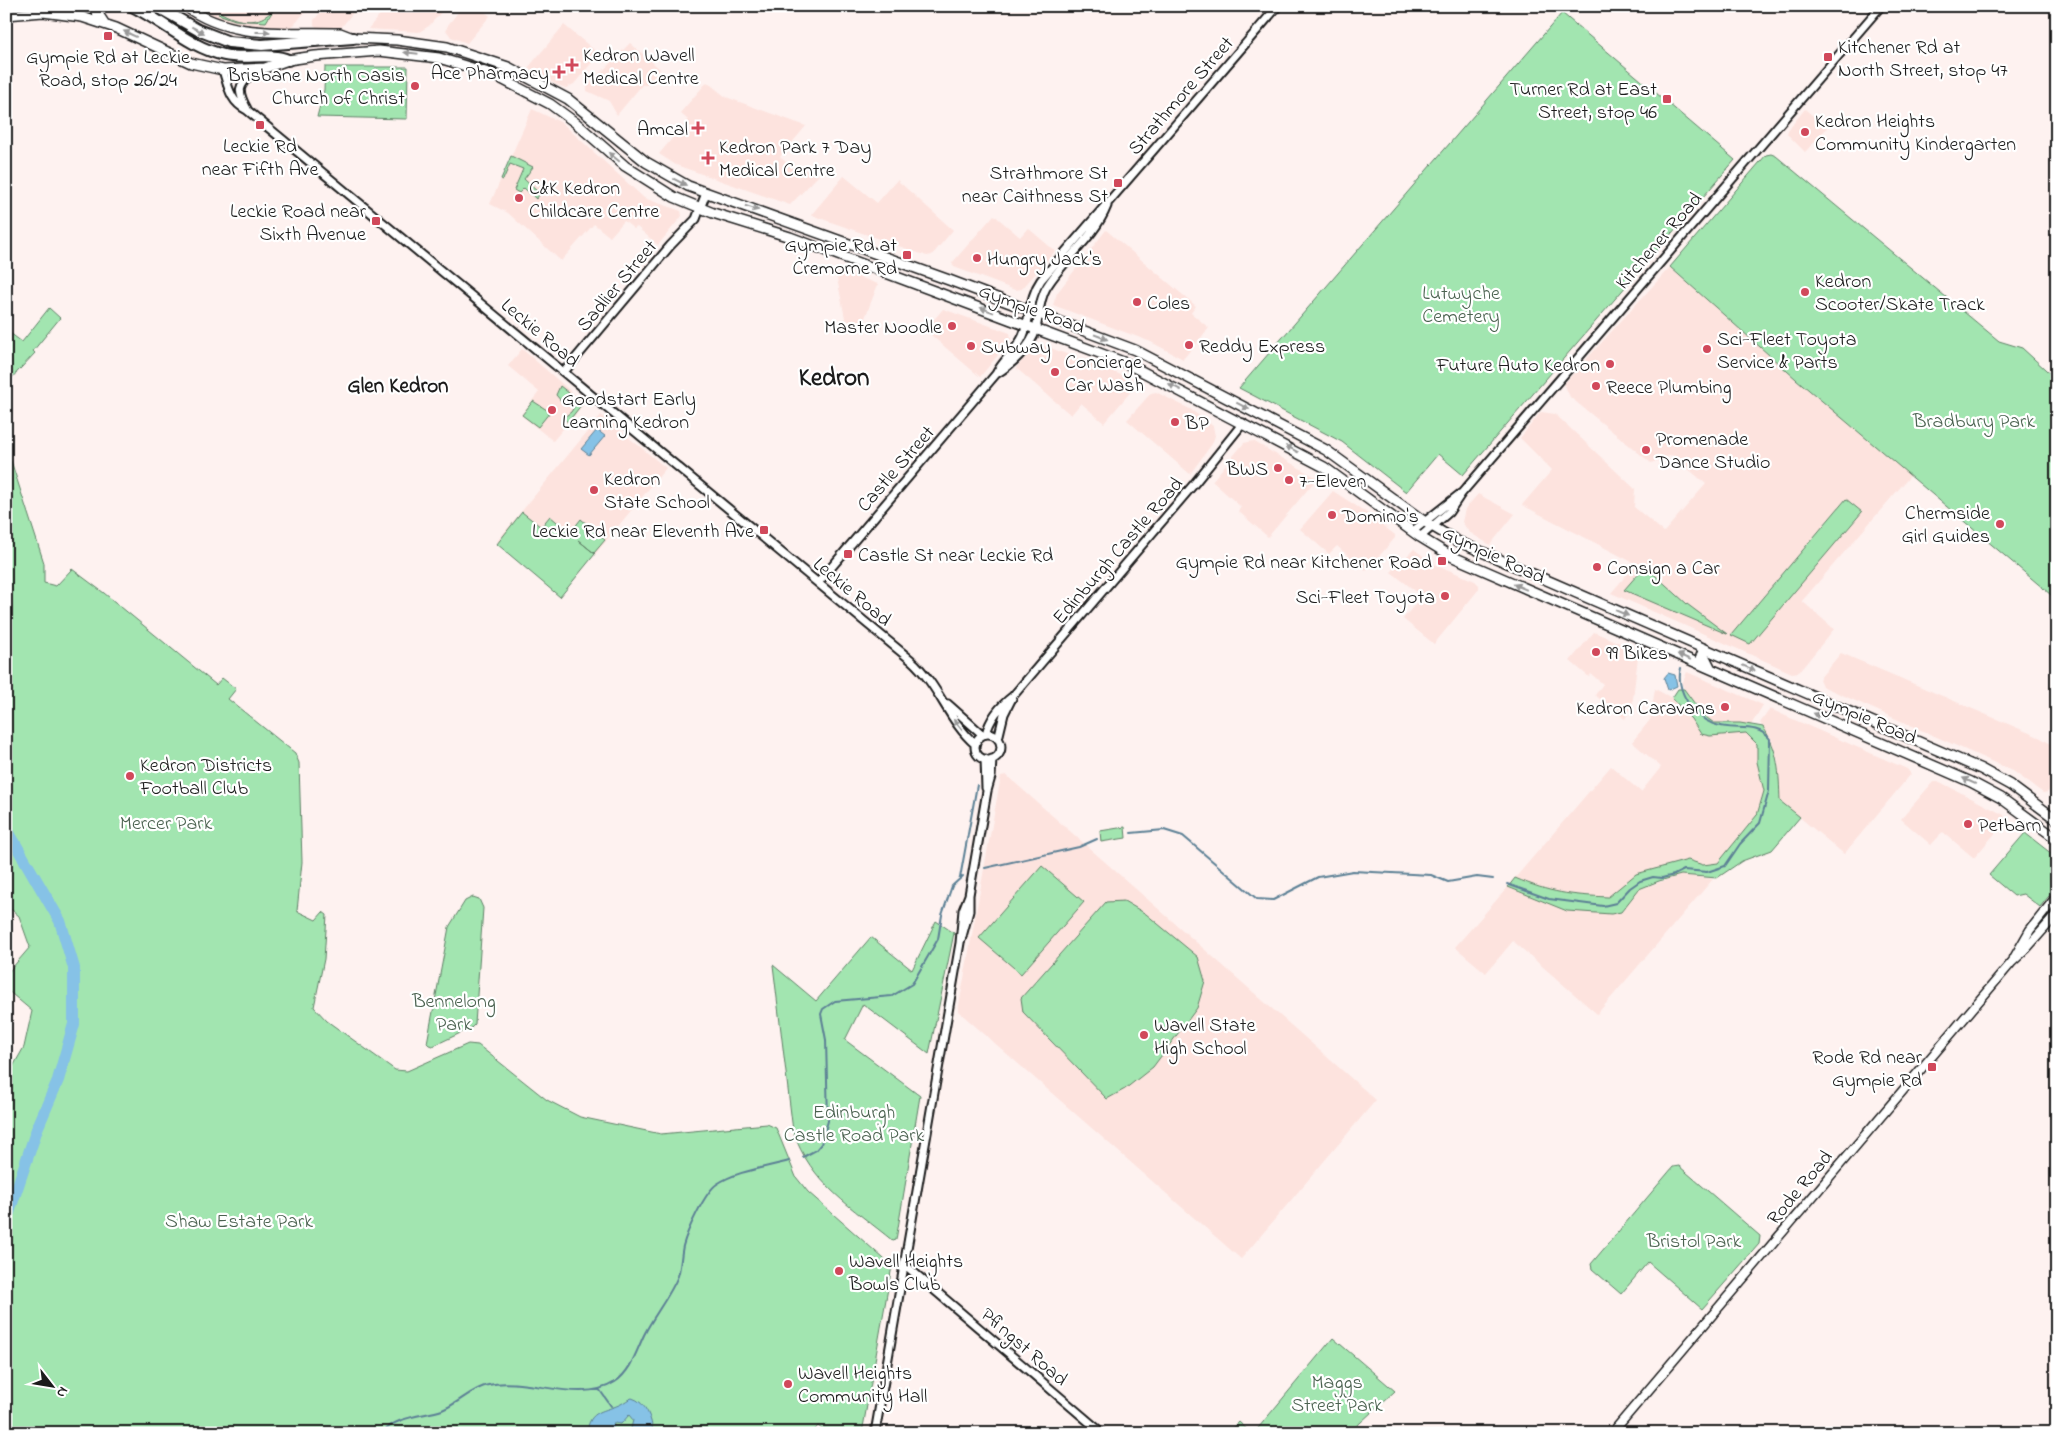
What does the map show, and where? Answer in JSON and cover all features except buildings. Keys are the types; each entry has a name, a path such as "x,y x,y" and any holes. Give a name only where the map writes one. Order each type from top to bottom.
{"highway":[{"path":"10,14 41,6"},
{"path":"93,6 104,23"},
{"path":"132,6 193,43 211,51 240,58 279,56 288,60"},
{"path":"156,6 219,39 250,44 353,38"},
{"name":"Gympie Road","path":"185,6 211,22 238,30 340,33 353,38 435,45 470,53 508,66 568,99 655,168 706,193 1039,313 1135,350 1319,446 1358,471 1429,524 1492,558 1981,769 2010,785 2057,820"},
{"name":"Gympie Road","path":"10,14 33,12 64,15 104,23 191,63 223,70 256,69 288,60 352,52 393,52 439,58 480,69 523,88 550,104 630,170 667,193 701,208 790,237 1126,363 1243,423 1334,473 1416,534 1460,560 1971,782 2001,798 2057,839"},
{"path":"1704,649 1700,656 1706,659 1711,669"}],"main road":[{"name":"Rode Road","path":"2012,962 2030,930 2057,896"},
{"name":"Rode Road","path":"1612,1433 2012,962 2057,914"}],"street":[{"name":"Strathmore Street","path":"1026,325 1035,290 1041,280 1278,6"},
{"name":"Kitchener Road","path":"1416,534 1461,494 1881,6"},
{"path":"247,110 240,97 240,89 243,82 256,69"},
{"name":"Leckie Road","path":"223,70 233,100 917,666 945,702 952,716 975,744"},
{"name":"Sadlier Street","path":"564,372 670,246 696,219 706,193"},
{"name":"Strathmore Street","path":"1036,328 1047,287 1103,217 1107,205"},
{"name":"Castle Street","path":"818,583 996,374 1000,366 1021,340 1026,325"},
{"name":"Castle Street","path":"996,374 1005,369 1022,350 1036,328"},
{"name":"Edinburgh Castle Road","path":"984,735 988,725 1002,705 1013,696 1194,484 1243,423"},
{"name":"Edinburgh Castle Road","path":"998,739 1004,714 1013,696"},
{"name":"Leckie Road","path":"945,702 984,735"},
{"path":"984,735 992,735 998,739 1000,751 988,759 978,755 975,744 984,735"},
{"path":"875,1433 960,943 966,929 969,894 986,791 991,777 988,759"},
{"name":"Pfingst Road","path":"904,1264 1102,1433"}],"shaded area":[{"path":"197,6 310,6 294,25 288,28 255,27 224,21"},
{"path":"326,6 352,6 355,10 340,29 318,28 314,25 314,20"},
{"path":"387,6 439,6 443,10 429,26 419,32 368,29"},
{"path":"463,6 478,6 490,16 467,43 451,37 446,30"},
{"path":"564,25 599,54 574,84 566,88 557,85 528,68"},
{"path":"630,43 660,69 647,85 642,85 617,115 609,101 587,91 587,87"},
{"path":"707,82 726,97 806,126 780,157 787,163 819,175 790,205 676,165 659,154 688,120 680,113"},
{"path":"532,109 562,123 644,198 681,211 682,216 658,245 637,227 634,229 624,221 610,237 594,224 561,261 508,213 490,204"},
{"name":"Kedron Heights Community Kindergarten","path":"1805,109 1827,128 1805,152 1787,134 1788,130"},
{"path":"844,176 877,203 897,180 953,230 932,255 927,256 811,215"},
{"path":"994,215 1020,237 1028,228 1055,251 1022,289 1015,290 954,267 952,263"},
{"path":"1106,230 1196,306 1191,313 1209,328 1183,359 1151,342 1053,305 1057,293"},
{"path":"1670,267 1796,379 1911,475 1802,601 1834,629 1799,672 1792,673 1611,593 1636,564 1522,505 1552,470 1520,438 1541,412 1555,414 1635,489 1634,507 1664,532 1706,484 1672,455 1651,463 1570,397 1564,384"},
{"path":"839,270 878,284 860,331 845,318 836,273"},
{"path":"943,309 1010,333 1011,339 980,377 925,330"},
{"path":"1040,344 1132,379 1134,388 1104,423 1081,403 1071,415 1016,368 1035,346"},
{"name":"Goodstart Early Learning Kedron","path":"522,349 583,402 583,405 553,441 521,415 539,392 508,366"},
{"path":"1156,392 1190,409 1213,426 1215,436 1212,444 1190,474 1127,420 1151,393"},
{"name":"Kedron State School","path":"601,415 666,468 560,597 497,544 498,540"},
{"path":"1253,441 1315,477 1314,482 1268,537 1238,511 1241,507 1212,481 1244,443"},
{"path":"1333,491 1364,511 1395,535 1395,538 1366,571 1337,546 1329,554 1300,529"},
{"path":"1478,494 1515,514 1490,545 1469,532 1462,522 1465,509"},
{"name":"Sci-Fleet Toyota","path":"1414,549 1432,563 1475,581 1479,585 1479,589 1434,644 1403,619 1417,602 1414,598 1418,593 1391,572"},
{"path":"1594,632 1629,647 1638,657 1632,707 1625,719 1595,695 1603,684 1591,674 1589,677 1570,661"},
{"path":"1841,653 2041,738 2057,748 2057,782 2048,792 2043,793 2013,771 1822,686 1819,679"},
{"path":"1687,672 1763,705 1751,725 1714,723 1704,715 1682,684"},
{"path":"1655,689 1672,698 1714,734 1746,733 1757,744 1757,762 1764,791 1757,815 1718,863 1703,865 1688,860 1637,874 1608,897 1546,891 1515,878 1611,766 1641,792 1661,767 1632,742 1650,720"},
{"path":"1770,709 1907,769 1911,774 1844,854 1780,801 1778,761 1771,739 1760,723"},
{"name":"Wavell State High School","path":"1006,775 1376,1100 1241,1259 958,1011 1001,776"},
{"path":"1933,782 1940,782 2004,815 2004,823 1974,858 1943,832 1931,845 1901,819"},
{"path":"1681,875 1713,879 1597,1014 1513,941 1486,973 1455,947 1508,887 1567,911 1621,912 1639,889"}],"green space":[{"path":"274,9 266,22 249,21 262,18"},
{"path":"220,12 234,19 242,20 235,20 218,14"},
{"name":"Lutwyche Cemetery","path":"1562,13 1735,160 1463,475 1438,454 1406,492 1342,442 1239,388"},
{"path":"325,67 408,67 407,119 317,117 324,90"},
{"name":"Bradbury Park","path":"1766,155 1776,156 1999,341 2022,348 2057,380 2057,600 1796,379 1670,267"},
{"path":"511,156 533,167 524,179 540,194 536,199 524,188 519,193 514,190 523,169 510,164 503,180 501,179"},
{"path":"49,308 60,318 33,351 35,353 6,384 6,330 22,342"},
{"path":"560,386 569,393 562,402 556,395"},
{"path":"533,401 550,412 538,427 522,415"},
{"path":"578,401 582,404 568,422 563,418 571,412"},
{"name":"Shaw Estate Park","path":"6,458 11,461 44,563 44,583 56,586 72,569 216,685 222,678 236,689 228,699 295,753 299,763 302,862 297,911 316,920 323,912 327,915 324,959 314,1007 327,1021 395,1070 407,1071 468,1044 478,1045 547,1100 580,1117 661,1134 767,1124 776,1128 796,1177 808,1192 892,1266 862,1433 827,1433 818,1426 812,1433 798,1431 797,1433 6,1433 6,1079 24,1047 32,1011 6,989 6,975 30,947 19,916 6,905"},
{"path":"1846,499 1862,512 1750,644 1731,635"},
{"path":"522,512 541,527 550,516 570,533 581,519 605,540 594,553 578,540 595,554 560,597 497,544"},
{"path":"1645,566 1687,604 1727,634 1624,590"},
{"path":"1678,689 1684,689 1703,715 1714,723 1740,723 1763,727 1772,745 1777,762 1780,801 1800,817 1772,850 1742,861 1717,878 1681,875 1659,881 1639,889 1621,912 1611,914 1567,911 1508,887 1515,878 1560,892 1608,897 1636,874 1688,860 1703,865 1718,863 1757,815 1764,791 1757,762 1757,744 1746,733 1710,736 1701,734 1691,719 1672,698"},
{"path":"1125,827 1126,838 1101,842 1100,831"},
{"path":"2025,833 2057,858 2057,886 2040,907 2023,894 2014,896 1989,875"},
{"path":"1042,866 1084,902 1021,974 979,938"},
{"name":"Bennelong Park","path":"473,897 479,899 483,908 475,1024 471,1028 433,1046 429,1045 427,1043 449,927 465,901"},
{"path":"1124,901 1146,914 1198,957 1205,981 1197,1008 1153,1067 1125,1089 1107,1099 1023,1012 1021,998 1106,902"},
{"name":"Edinburgh Castle Road Park","path":"936,921 954,933 929,1054 863,1004 845,1040 920,1096 896,1240 893,1241 834,1193 822,1180 810,1165 793,1131 773,965 816,1001 871,937 912,970"},
{"name":"Bristol Park","path":"1679,1166 1760,1236 1759,1244 1702,1309 1648,1262 1621,1294 1592,1269 1591,1264 1673,1167"},
{"name":"Maggs Street Park","path":"1333,1338 1395,1391 1349,1433 1254,1433"},
{"name":"Maggs Street Park","path":"1239,1422 1251,1433 1229,1433"}],"water":[{"path":"597,430 605,436 589,455 581,449"},
{"path":"1668,673 1675,675 1677,686 1668,690 1664,678"},
{"path":"632,1398 645,1407 653,1433 630,1433 633,1420 629,1415 621,1424 614,1423 612,1433 587,1433 588,1425 594,1415"}],"waterway":[{"path":"1507,884 1549,899 1603,906 1616,903 1630,888 1640,881 1653,877 1662,878 1684,870 1707,872 1725,866 1740,844 1760,823 1769,791 1770,739 1762,732 1753,729 1721,726 1709,722 1698,715 1683,693 1680,681 1681,668"},
{"path":"960,878 977,785"},
{"path":"6,828 60,921 74,968 74,1024 58,1080 37,1129 6,1221"},
{"path":"1131,833 1164,830 1183,836 1257,899 1273,900 1318,877 1353,871 1431,875 1448,882 1477,877 1493,879"},
{"path":"985,868 1079,847 1097,839"},
{"path":"803,1157 816,1150 821,1144 828,1121 826,1040 821,1014 823,1009 835,1001 892,996 912,984 938,939 942,915 952,886 963,876"},
{"path":"383,1433 395,1423 410,1417 442,1410 476,1389 488,1385 503,1383 570,1391 586,1391 601,1388 621,1378 629,1367 644,1335 675,1283 688,1231 712,1188 733,1176 789,1161"},
{"path":"599,1389 611,1406"}],"place":[{"name":"Gympie Rd at Leckie Road, stop 26/24","path":"108,36"},
{"name":"Kitchener Rd at North Street, stop 47","path":"1828,57"},
{"name":"Kedron Wavell Medical Centre","path":"572,65"},
{"name":"Ace Pharmacy","path":"559,72"},
{"name":"Brisbane North Oasis Church of Christ","path":"415,86"},
{"name":"Turner Rd at East Street, stop 46","path":"1667,99"},
{"name":"Leckie Rd near Fifth Ave","path":"260,125"},
{"name":"Amcal","path":"698,128"},
{"name":"Kedron Heights Community Kindergarten","path":"1805,132"},
{"name":"Kedron Park 7 Day Medical Centre","path":"708,158"},
{"name":"Strathmore St near Caithness St","path":"1118,183"},
{"name":"C&K Kedron Childcare Centre","path":"519,198"},
{"name":"Leckie Road near Sixth Avenue","path":"376,221"},
{"name":"Gympie Rd at Cremorne Rd","path":"907,255"},
{"name":"Hungry Jack's","path":"977,258"},
{"name":"Kedron Scooter/Skate Track","path":"1805,292"},
{"name":"Coles","path":"1137,302"},
{"name":"Master Noodle","path":"952,326"},
{"name":"Reddy Express","path":"1189,345"},
{"name":"Subway","path":"971,346"},
{"name":"Sci-Fleet Toyota Service & Parts","path":"1707,349"},
{"name":"Future Auto Kedron","path":"1610,364"},
{"name":"Concierge Car Wash","path":"1055,372"},
{"name":"Reece Plumbing","path":"1596,386"},
{"name":"Goodstart Early Learning Kedron","path":"552,410"},
{"name":"BP","path":"1175,422"},
{"name":"Promenade Dance Studio","path":"1646,450"},
{"name":"BWS","path":"1278,468"},
{"name":"7-Eleven","path":"1289,480"},
{"name":"Kedron State School","path":"594,490"},
{"name":"Domino's","path":"1332,515"},
{"name":"Chermside Girl Guides","path":"2000,524"},
{"name":"Leckie Rd near Eleventh Ave","path":"764,530"},
{"name":"Castle St near Leckie Rd","path":"848,554"},
{"name":"Gympie Rd near Kitchener Road","path":"1442,561"},
{"name":"Consign a Car","path":"1597,567"},
{"name":"Sci-Fleet Toyota","path":"1445,596"},
{"name":"99 Bikes","path":"1596,652"},
{"name":"Kedron Caravans","path":"1725,707"},
{"name":"Kedron Districts Football Club","path":"130,776"},
{"name":"Petbarn","path":"1968,824"},
{"name":"Wavell State High School","path":"1144,1035"},
{"name":"Rode Rd near Gympie Rd","path":"1932,1067"},
{"name":"Wavell Heights Bowls Club","path":"839,1271"},
{"name":"Wavell Heights Community Hall","path":"788,1384"}],"district":[{"name":"Kedron","path":"834,376"},
{"name":"Glen Kedron","path":"398,385"}],"park label":[{"name":"Mercer Park","path":"166,822"}]}
